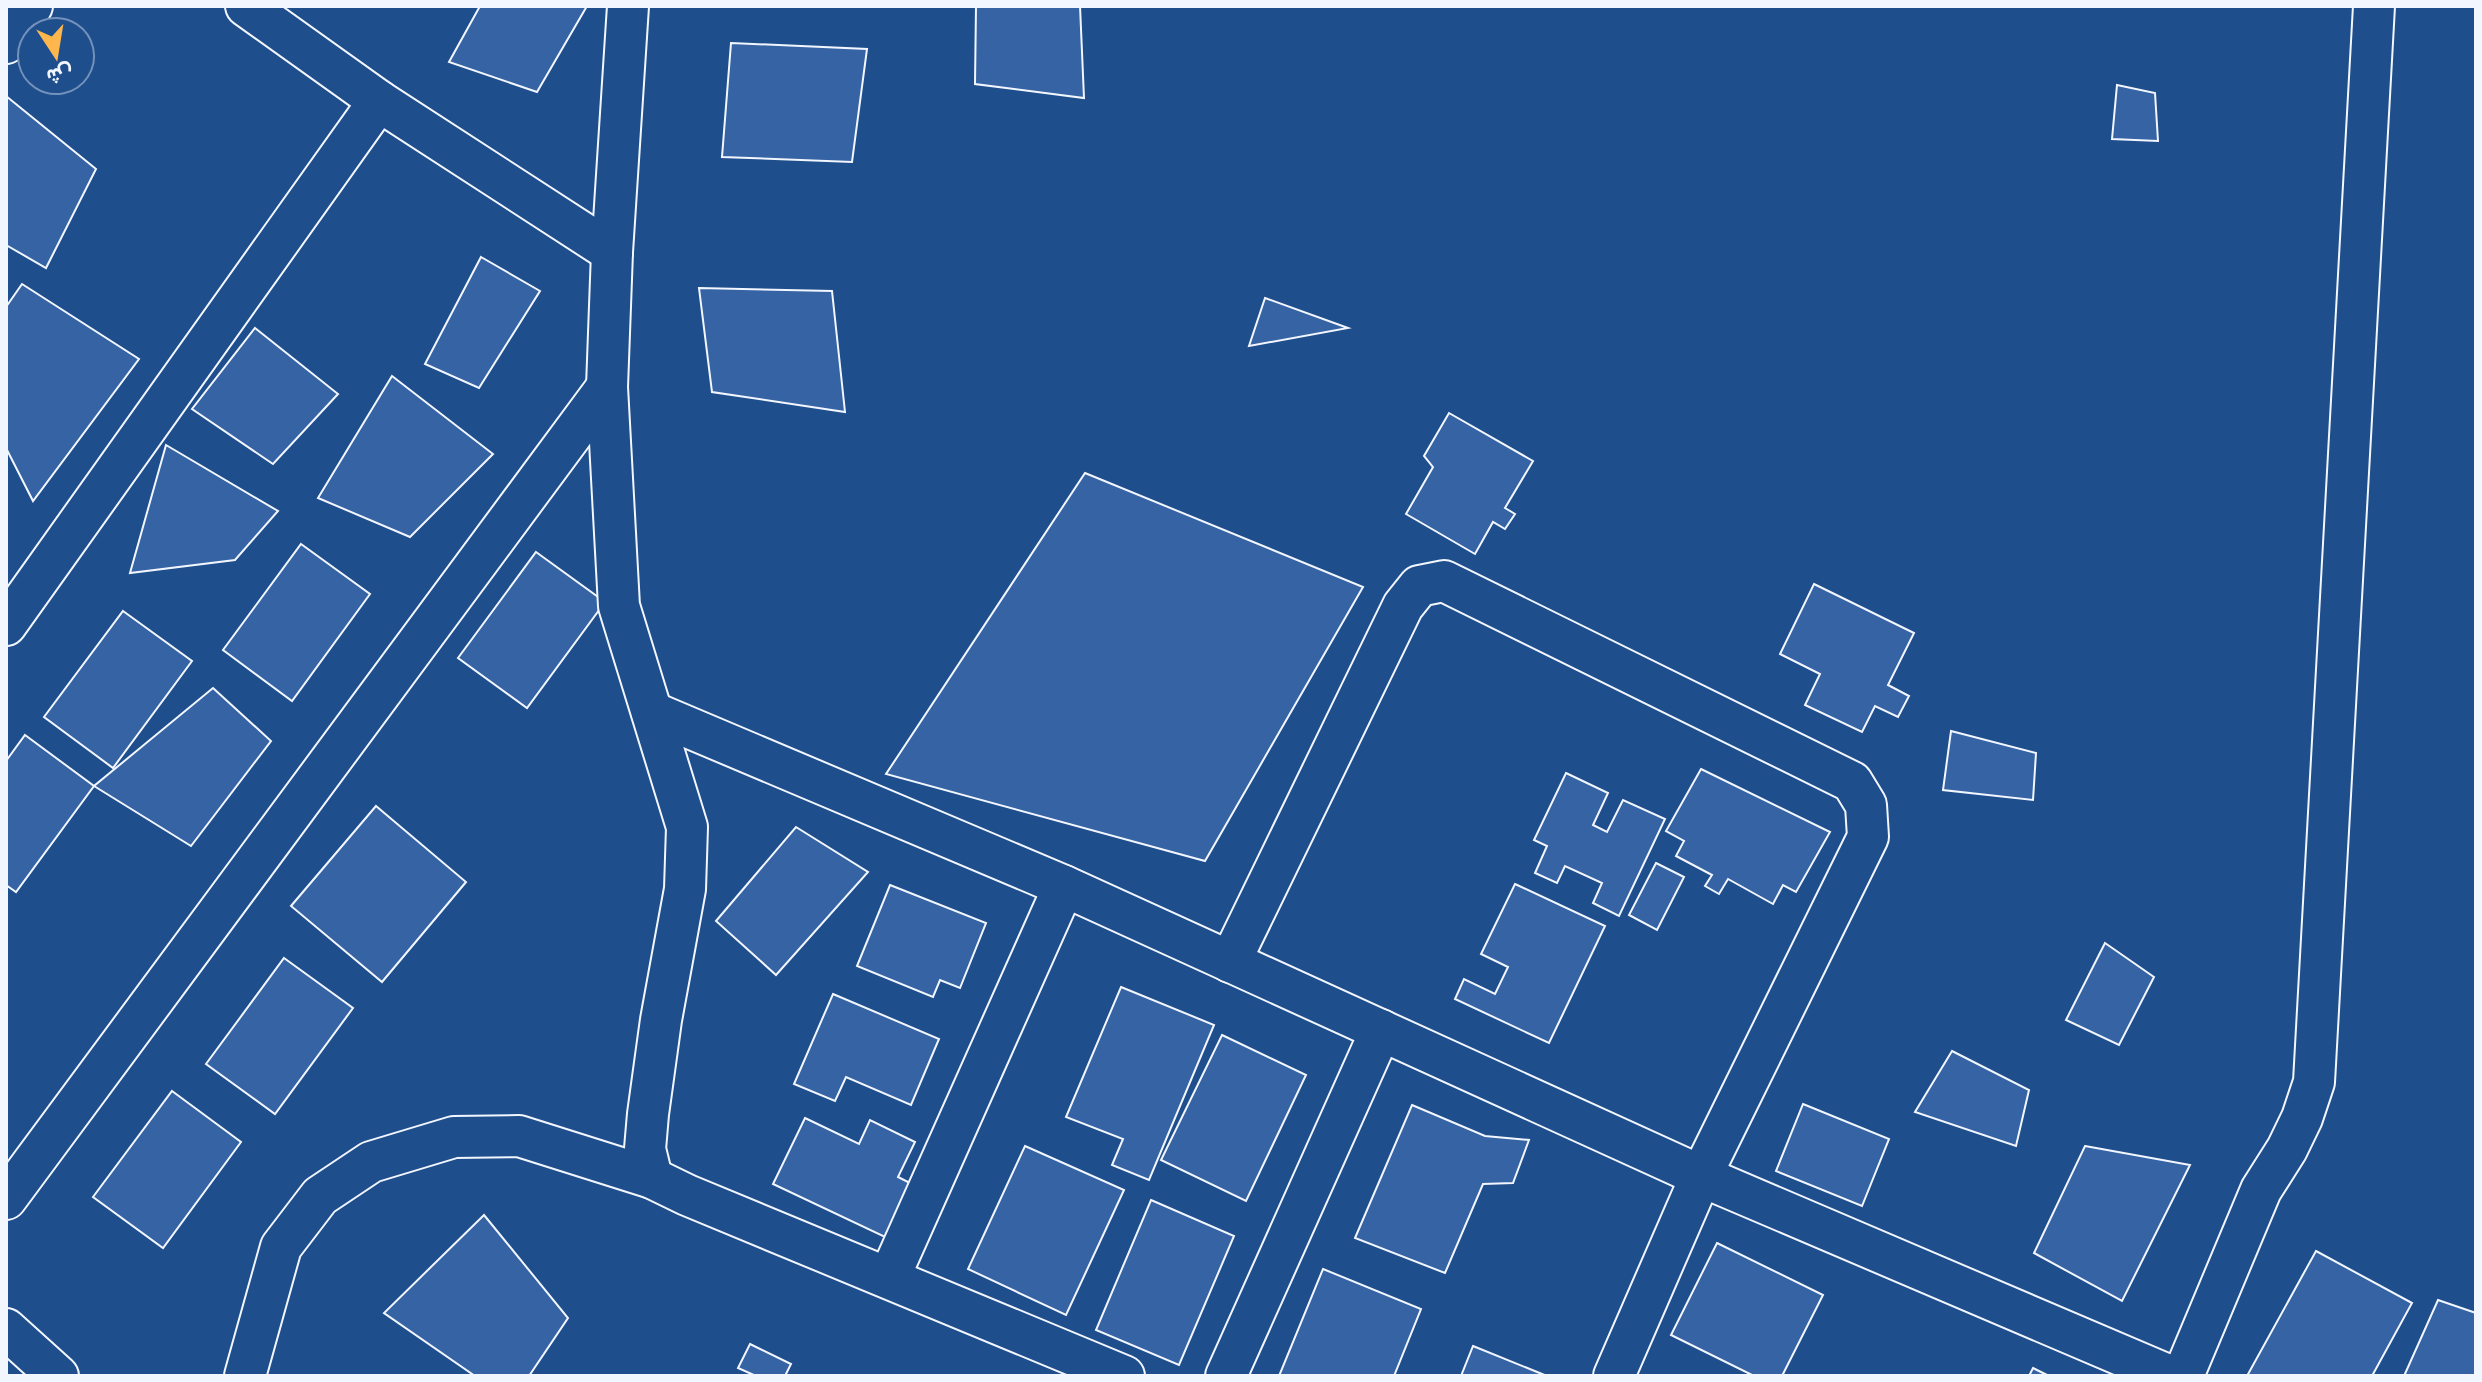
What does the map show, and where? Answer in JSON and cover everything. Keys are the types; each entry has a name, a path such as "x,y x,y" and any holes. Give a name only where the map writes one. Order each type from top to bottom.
{"street":[{"path":"6,43 32,6"},
{"path":"246,6 379,101 612,252"},
{"path":"628,6 612,252 607,387 619,606 687,827 685,889 661,1020 648,1114 645,1149 652,1178"},
{"path":"2183,1376 2261,1190 2287,1149 2314,1082 2374,6"},
{"path":"6,625 379,101"},
{"path":"6,1199 607,387"},
{"path":"1230,962 1403,606 1419,586 1444,581 1852,782 1866,805 1868,837 1701,1176 1614,1376"},
{"path":"652,712 1064,886 1701,1176 2170,1376"},
{"path":"889,1278 1064,886"},
{"path":"1226,1376 1381,1030"},
{"path":"245,1376 281,1247 320,1196 371,1162 454,1137 519,1136 652,1178 1124,1376"},
{"path":"6,1329 58,1376"}],"building":[{"path":"480,6 587,6 537,92 449,62"},
{"path":"976,6 1080,6 1084,98 975,84"},
{"path":"731,43 867,49 852,162 722,157"},
{"path":"2117,85 2155,93 2158,141 2112,139"},
{"path":"6,96 96,169 46,268 6,245"},
{"path":"481,257 540,291 479,388 425,364"},
{"path":"22,284 139,359 33,501 6,448 6,307"},
{"path":"699,288 832,291 845,412 712,392"},
{"path":"1265,298 1348,328 1249,346"},
{"path":"255,328 338,394 273,464 192,409"},
{"path":"392,376 493,454 410,537 318,498"},
{"path":"1449,413 1533,461 1505,508 1515,514 1505,529 1493,522 1475,554 1406,514 1433,467 1424,456"},
{"path":"166,445 278,511 235,560 130,573"},
{"path":"1085,473 1363,587 1205,861 886,774"},
{"path":"301,544 370,594 292,701 223,650"},
{"path":"536,552 605,602 527,708 458,658"},
{"path":"1814,584 1914,633 1888,685 1909,696 1898,717 1875,706 1862,732 1805,705 1820,674 1780,654"},
{"path":"123,611 192,661 113,768 44,717"},
{"path":"213,688 271,741 191,846 94,786"},
{"path":"1951,731 2036,753 2033,800 1943,790"},
{"path":"25,735 94,786 16,892 6,885 6,761"},
{"path":"1701,769 1830,832 1796,892 1783,885 1773,904 1728,879 1719,894 1705,886 1712,875 1676,856 1684,841 1666,831"},
{"path":"1566,773 1608,793 1593,825 1607,832 1623,800 1665,819 1619,916 1593,903 1602,883 1565,866 1557,883 1535,873 1547,846 1534,840"},
{"path":"376,806 466,882 382,982 291,906"},
{"path":"796,827 868,872 776,975 716,921"},
{"path":"1656,863 1684,877 1657,930 1629,915"},
{"path":"1515,884 1605,926 1549,1043 1455,999 1464,979 1495,994 1508,967 1481,954"},
{"path":"890,885 986,923 960,988 940,980 933,997 857,966"},
{"path":"2105,943 2154,977 2119,1045 2066,1020"},
{"path":"284,958 353,1008 275,1114 206,1064"},
{"path":"1121,987 1214,1025 1149,1180 1112,1165 1123,1139 1066,1117"},
{"path":"833,994 939,1039 911,1105 846,1077 835,1101 794,1084"},
{"path":"1222,1035 1306,1075 1246,1201 1161,1160"},
{"path":"1952,1051 2029,1090 2016,1146 1915,1112"},
{"path":"172,1091 241,1142 163,1248 93,1197"},
{"path":"1803,1104 1889,1139 1862,1206 1776,1171"},
{"path":"1412,1105 1485,1136 1529,1140 1513,1183 1483,1184 1445,1273 1355,1238"},
{"path":"805,1118 859,1144 870,1120 915,1142 898,1177 910,1183 885,1237 773,1184"},
{"path":"1025,1146 1124,1190 1066,1315 968,1269"},
{"path":"2085,1146 2190,1165 2122,1301 2034,1253"},
{"path":"1151,1200 1234,1236 1179,1365 1096,1330"},
{"path":"484,1215 568,1318 529,1376 475,1376 384,1313"},
{"path":"1717,1243 1823,1295 1782,1376 1754,1376 1671,1335"},
{"path":"2316,1251 2412,1303 2372,1376 2247,1376"},
{"path":"1323,1269 1421,1309 1394,1376 1279,1376"},
{"path":"2438,1300 2476,1313 2476,1376 2404,1376"},
{"path":"750,1344 791,1364 785,1376 756,1376 738,1368"},
{"path":"1473,1346 1547,1376 1461,1376"},
{"path":"2033,1368 2049,1376 2029,1376"}]}
